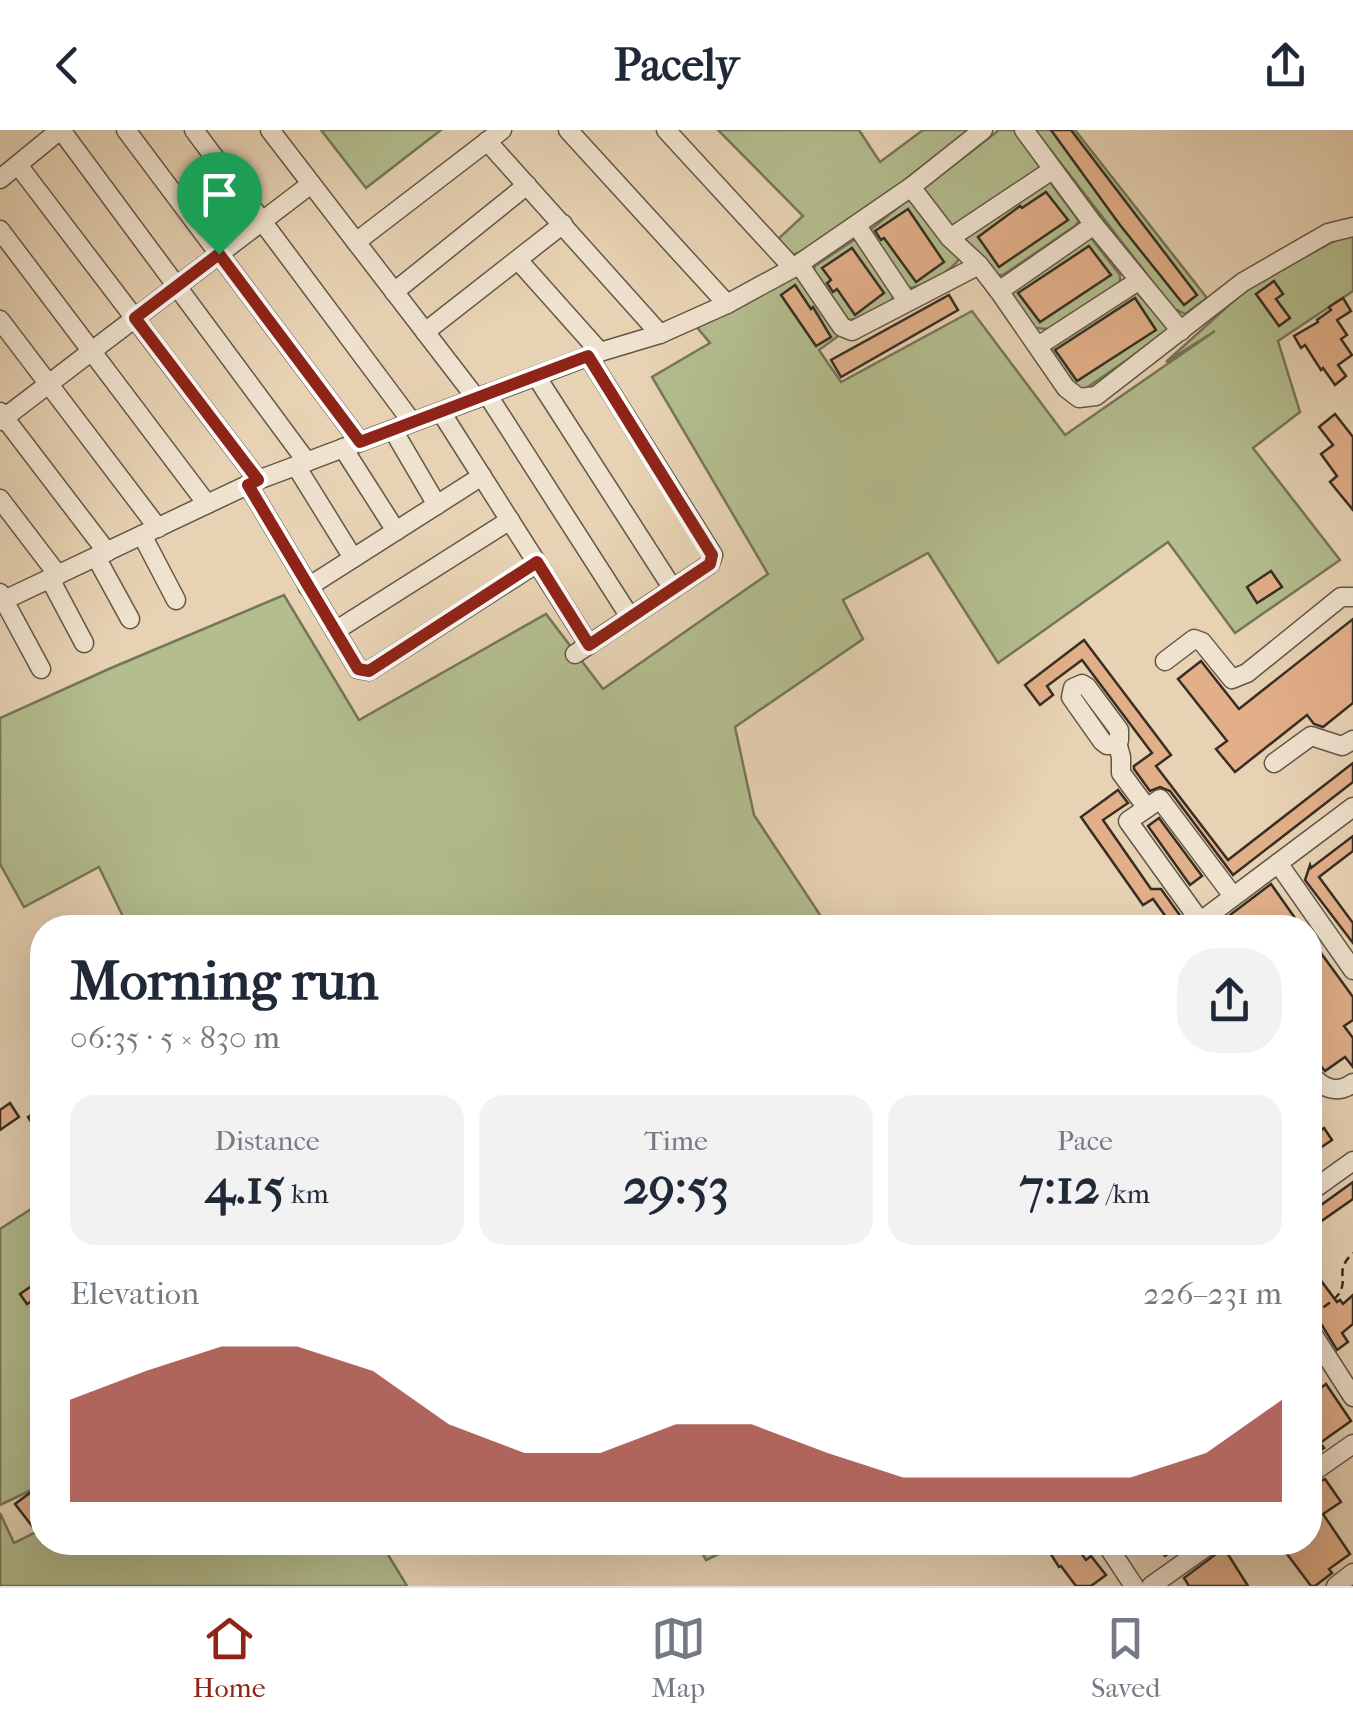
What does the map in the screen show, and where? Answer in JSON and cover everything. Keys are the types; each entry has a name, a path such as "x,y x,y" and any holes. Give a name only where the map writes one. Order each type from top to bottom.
{"street":[{"path":"0,179 60,130 177,286 301,464 353,558"},
{"path":"126,130 219,254 352,445 396,531"},
{"path":"194,130 412,422"},
{"path":"270,130 425,332 481,396 630,617"},
{"path":"568,130 727,304"},
{"path":"666,130 796,266 848,330 856,330 979,265"},
{"path":"41,669 2,598 253,483 594,354 660,334 727,304 857,226 983,130"},
{"path":"1024,130 1094,225 1181,332"},
{"path":"356,242 495,136 527,185 660,334"},
{"path":"18,164 253,483 308,587 358,669 369,671 537,562"},
{"path":"950,238 1052,170"},
{"path":"130,619 102,554 2,417 311,184"},
{"path":"394,292 527,185"},
{"path":"911,187 950,238 999,290 1066,388 1079,398 1096,396 1243,282 1328,233 1353,227"},
{"path":"425,332 562,224"},
{"path":"999,290 1094,225"},
{"path":"857,226 907,301"},
{"path":"0,230 207,504"},
{"path":"441,412 537,562 582,650 710,564 712,555 594,354 518,260"},
{"path":"1038,346 1138,281"},
{"path":"0,320 150,531 176,600"},
{"path":"536,376 673,588"},
{"path":"392,430 438,504"},
{"path":"308,587 482,476"},
{"path":"0,500 54,577 84,643"},
{"path":"335,631 510,520"},
{"path":"1165,662 1194,638 1202,642 1232,679 1247,673 1342,596 1353,598"},
{"path":"1274,764 1310,736 1342,746 1353,740"},
{"path":"1117,742 1121,773 1146,808"},
{"path":"1196,915 1128,821 1160,799 1233,896"},
{"path":"1213,915 1353,807"},
{"path":"1278,863 1314,915"},
{"path":"1322,926 1353,970"},
{"path":"1322,1085 1331,1089 1353,1083"},
{"path":"1322,1184 1353,1161"},
{"path":"1322,1360 1353,1397"},
{"path":"1322,1466 1353,1444"},
{"path":"1114,1555 1134,1586"},
{"path":"1151,1586 1195,1555"},
{"path":"1336,1586 1353,1574"}],"path":[{"path":"1322,1307 1340,1293 1342,1267 1353,1253"}],"green space":[{"path":"321,130 441,130 366,188"},
{"path":"718,130 859,130 880,162 923,130 968,130 900,184 804,251 792,255 776,241 803,216"},
{"path":"999,130 1015,130 1040,168 956,225 950,225 925,196 924,188"},
{"path":"1035,130 1075,130 1207,298 1185,314 1173,308"},
{"path":"1043,182 1050,182 1079,221 1003,275 996,275 963,242 962,236"},
{"path":"906,201 912,201 960,258 938,277 910,288 870,230"},
{"path":"1353,235 1353,291 1278,341 1300,412 1253,448 1340,560 1235,633 1168,542 998,663 928,553 843,600 863,639 735,727 754,815 820,915 122,915 99,867 24,907 0,864 0,718 284,595 359,720 546,614 603,689 768,574 652,377 710,343 695,325 794,277 801,279 839,333 819,350 841,382 972,311 1065,435 1215,331 1166,362 1249,287 1336,240"},
{"path":"1091,238 1120,275 1120,283 1048,329 1035,328 1011,297 1012,288"},
{"path":"854,240 859,241 895,295 874,312 848,320 813,271"},
{"path":"1134,289 1170,330 1085,389 1074,387 1051,351 1052,344"},
{"path":"30,1210 30,1491 0,1505 0,1229"},
{"path":"0,1513 14,1543 30,1535 30,1555 388,1555 407,1586 0,1586"}],"building":[{"path":"1051,130 1071,130 1197,295 1184,305"},
{"path":"1046,192 1068,220 999,267 978,237"},
{"path":"908,209 944,262 916,282 875,231"},
{"path":"1089,246 1111,275 1040,322 1018,293"},
{"path":"852,248 884,293 855,315 837,289 833,292 827,283 831,280 822,268"},
{"path":"1274,281 1283,294 1276,299 1290,318 1279,326 1256,294"},
{"path":"795,285 831,337 816,346 781,295"},
{"path":"949,295 958,310 841,377 831,360"},
{"path":"1135,298 1156,330 1077,381 1055,350"},
{"path":"1343,298 1351,311 1337,320 1347,335 1341,339 1352,355 1338,365 1346,376 1335,385 1294,336 1318,322 1331,310 1329,307"},
{"path":"1335,414 1353,437 1353,510 1330,482 1337,476 1321,454 1333,445 1319,427"},
{"path":"1271,571 1282,587 1257,603 1247,587"},
{"path":"1353,619 1353,703 1323,727 1307,715 1235,772 1216,749 1227,741 1178,679 1201,661 1239,709"},
{"path":"1084,640 1171,755 1156,766 1228,860 1353,763 1353,782 1233,875 1170,791 1160,787 1150,791 1134,769 1152,753 1082,660 1047,686 1053,695 1040,705 1025,685"},
{"path":"1118,790 1128,803 1103,820 1151,889 1161,889 1180,915 1165,915 1153,899 1143,905 1081,817"},
{"path":"1159,818 1202,876 1190,885 1148,826"},
{"path":"1353,836 1353,851 1319,877 1353,923 1353,943 1305,880 1310,865 1311,868"},
{"path":"1271,884 1293,915 1230,915"},
{"path":"1322,954 1353,997 1353,1020 1344,1026 1353,1038 1353,1067 1345,1057 1325,1071"},
{"path":"10,1103 19,1117 0,1130 0,1110"},
{"path":"1322,1129 1332,1140 1322,1147"},
{"path":"1353,1182 1353,1199 1322,1221 1322,1204"},
{"path":"1322,1282 1337,1302 1343,1304 1353,1295 1353,1324 1342,1333 1348,1342 1337,1350 1322,1325"},
{"path":"30,1287 30,1302 27,1304 20,1294"},
{"path":"1326,1384 1351,1421 1322,1442 1322,1387"},
{"path":"1325,1479 1341,1502 1323,1514 1350,1554 1329,1569 1332,1573 1311,1586 1288,1555 1322,1555 1322,1480"},
{"path":"30,1493 30,1523 15,1504"},
{"path":"1051,1555 1082,1555 1086,1560 1091,1556 1106,1575 1091,1586 1076,1586"},
{"path":"1215,1555 1228,1555 1248,1586 1189,1586 1184,1578"}],"route":[{"path":"219,254 360,442 588,356 712,555 710,564 589,645 537,562 369,671 358,669 248,485 258,480 135,318 219,254"}]}
